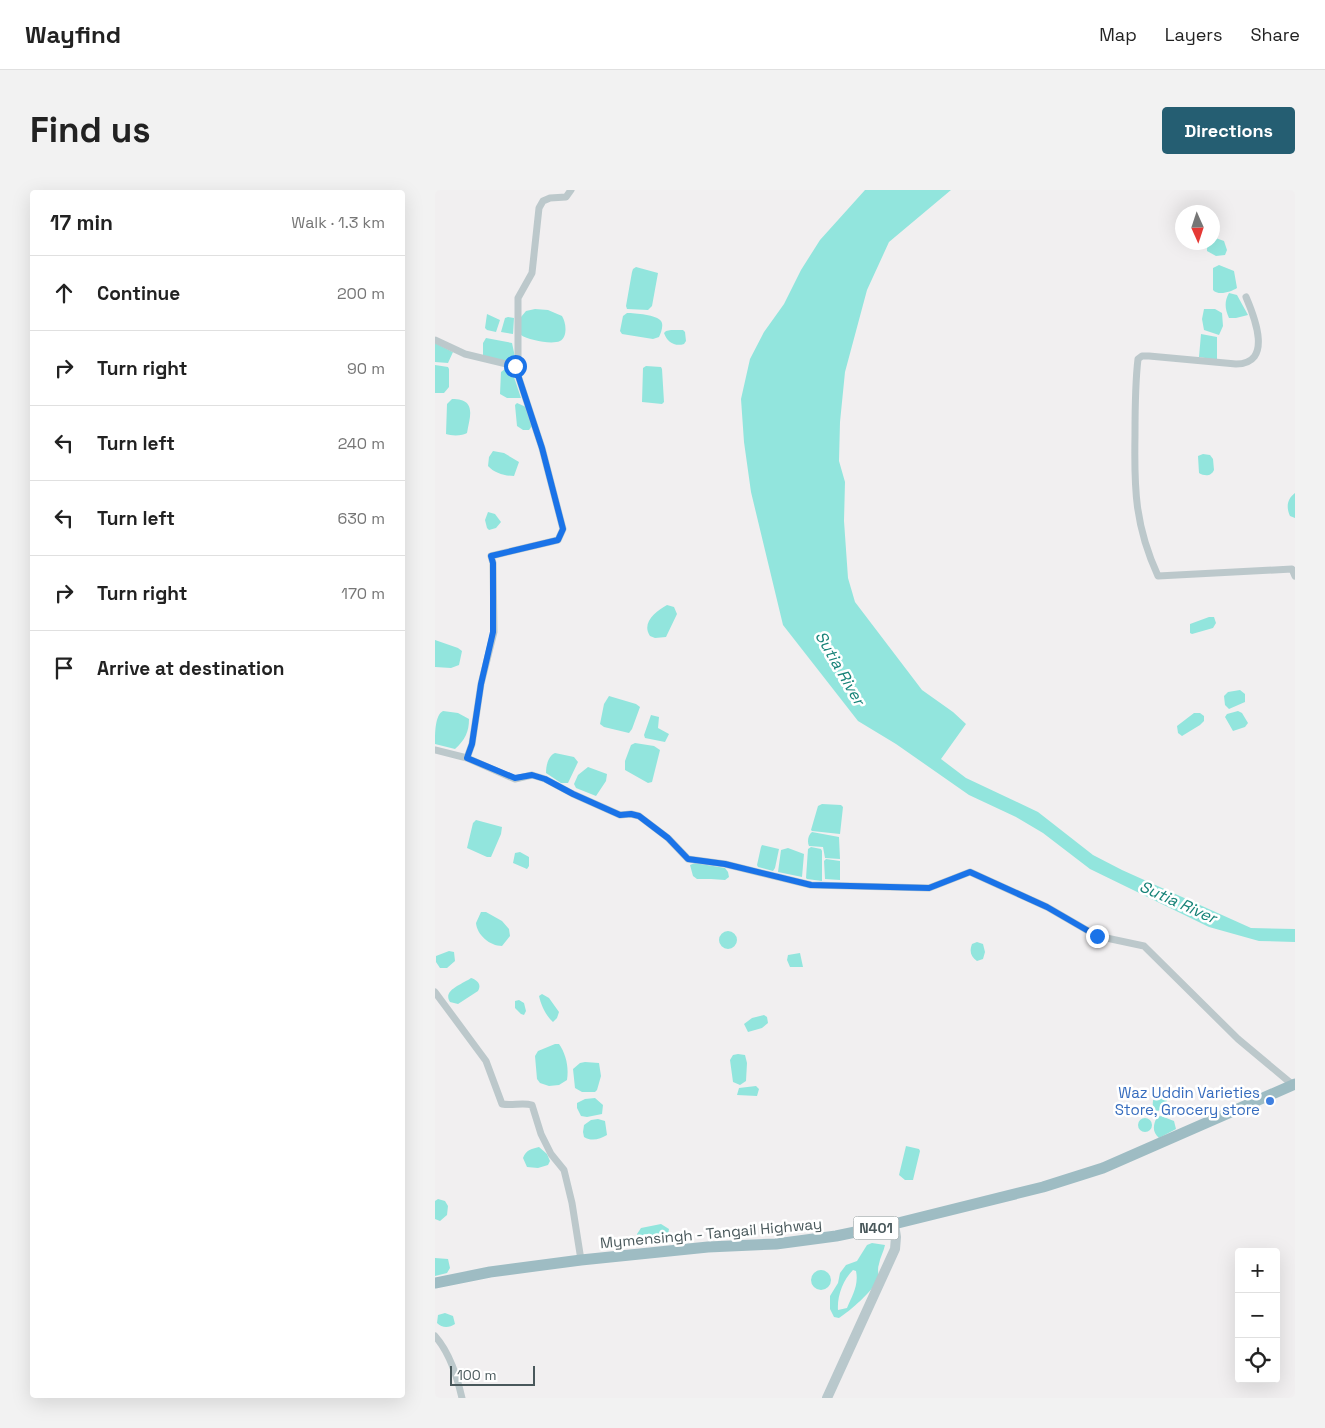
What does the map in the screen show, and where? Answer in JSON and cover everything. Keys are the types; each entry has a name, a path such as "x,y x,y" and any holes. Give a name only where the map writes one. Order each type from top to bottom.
{"highway":[{"name":"Mymensingh - Tangail Highway","path":"435,1283 490,1272 581,1260 708,1247 776,1244 836,1236 895,1224 1043,1187 1103,1168 1294,1084"}],"main road":[{"path":"827,1398 895,1249 895,1224"}],"street":[{"path":"467,758 472,744 483,675 493,632 493,563 491,556 558,540 563,529 542,448 515,366 518,360 518,298 532,273 539,208 543,201 550,198 566,197 571,190"},
{"path":"1246,298 1255,318 1259,346 1255,358 1249,363 1236,364 1149,356 1138,358 1135,398 1134,484 1140,524 1147,552 1158,576 1292,569 1295,576"},
{"path":"435,340 465,354 515,366"},
{"path":"435,750 467,758 515,778 532,775 545,779 620,815 631,814 639,816 668,838 688,859 725,864 818,886 929,888 970,872 1047,907 1097,936 1145,946 1238,1039 1294,1084"},
{"path":"435,992 486,1061 502,1104 513,1106 525,1103 532,1105 541,1134 551,1154 564,1170 572,1203 581,1260"},
{"path":"435,1336 452,1365 462,1398"}],"water":[{"name":"Sutia River","path":"865,190 951,190 889,242 867,290 845,372 840,422 839,461 845,482 844,521 848,578 855,602 922,690 953,712 966,724 941,759 966,778 1038,812 1093,855 1122,870 1251,928 1295,929 1295,942 1259,941 1209,927 1090,869 1043,833 1016,817 969,795 896,744 858,721 783,625 751,492 744,442 741,399 750,359 764,332 784,304 801,270 820,240"},
{"path":"1220,240 1224,241 1227,250 1225,255 1216,256 1207,251 1220,250"},
{"path":"1219,265 1234,271 1237,288 1221,293 1213,290 1213,268"},
{"path":"636,267 658,273 652,306 648,310 627,309 626,306 632,272"},
{"path":"1229,293 1237,295 1248,315 1229,318 1226,299"},
{"path":"535,309 548,310 562,316 565,322 563,339 556,342 546,342 529,339 521,335 521,317 526,311"},
{"path":"1204,309 1215,309 1222,313 1223,326 1219,335 1204,330 1202,319"},
{"path":"627,313 659,319 662,325 659,337 653,339 622,334 620,331 623,316"},
{"path":"487,314 500,320 496,332 485,328"},
{"path":"505,318 514,318 513,334 501,332"},
{"path":"671,330 683,330 685,332 686,341 684,344 675,344 667,339 664,333"},
{"path":"1201,334 1217,337 1217,360 1199,357"},
{"path":"486,338 512,343 515,357 513,361 508,362 483,356 483,343"},
{"path":"435,343 453,352 448,363 435,362"},
{"path":"435,365 448,367 449,369 449,387 444,393 435,393"},
{"path":"646,366 661,367 662,369 664,402 662,404 642,402 643,368"},
{"path":"505,369 513,374 521,398 507,398 500,394 501,372"},
{"path":"452,399 460,400 469,405 470,415 467,433 465,434 446,434 447,404"},
{"path":"517,403 526,407 532,426 529,430 523,430 517,426 515,405"},
{"path":"493,451 504,453 519,462 514,476 500,474 488,466 489,457"},
{"path":"1203,454 1210,455 1213,459 1214,470 1209,475 1199,473 1198,456"},
{"path":"1295,493 1295,518 1290,516 1288,506 1290,498"},
{"path":"488,512 495,514 501,522 496,528 489,530 485,520"},
{"path":"667,605 674,607 677,614 666,637 655,638 650,636 647,627 651,618"},
{"path":"1214,617 1216,623 1213,628 1190,633 1190,624"},
{"path":"435,640 462,651 459,665 451,668 435,667"},
{"path":"1240,690 1245,694 1245,702 1229,709 1225,705 1224,696 1228,692"},
{"path":"609,696 640,707 629,733 604,727 600,724 604,704"},
{"path":"443,711 458,713 469,719 466,736 455,749 435,744 437,720"},
{"path":"1238,711 1242,713 1248,723 1245,727 1233,731 1225,717 1227,714"},
{"path":"1194,713 1200,713 1204,716 1204,721 1182,736 1178,733 1177,726"},
{"path":"651,715 659,717 658,728 669,734 665,742 645,738 644,735"},
{"path":"635,743 654,746 660,750 652,782 648,783 625,770 625,761 631,745"},
{"path":"555,753 574,757 578,762 568,783 561,783 546,773 549,759"},
{"path":"588,767 607,774 606,781 596,796 576,788 574,784 578,775"},
{"path":"822,804 841,805 843,807 840,834 811,830 818,806"},
{"path":"476,820 502,827 491,857 467,848 473,823"},
{"path":"812,832 839,837 840,859 825,858 823,847 809,846 808,839"},
{"path":"762,845 779,849 773,871 758,867 757,865"},
{"path":"811,847 821,849 822,851 822,881 806,878 808,849"},
{"path":"788,848 804,854 802,877 778,872 781,850"},
{"path":"520,852 529,857 527,869 513,863 515,853"},
{"path":"826,859 840,861 840,880 825,879 824,861"},
{"path":"695,863 725,868 729,877 725,880 697,879 693,876 690,865"},
{"path":"481,912 486,912 502,921 509,929 510,936 502,946 489,942 479,932 476,923"},
{"path":"728,931 734,934 737,940 734,946 728,949 722,946 719,940 722,934"},
{"path":"977,942 983,944 985,952 983,959 977,961 972,956 971,949 972,944"},
{"path":"449,951 454,952 455,961 447,968 440,968 436,962 436,956"},
{"path":"800,953 803,967 790,967 787,960 788,955"},
{"path":"471,978 478,983 478,991 458,1004 450,1002 448,998 451,991"},
{"path":"542,994 549,998 559,1012 553,1022 546,1014 541,1003 539,996"},
{"path":"519,1000 524,1003 526,1011 524,1015 515,1008 515,1001"},
{"path":"764,1015 767,1017 768,1023 762,1028 748,1032 744,1024 752,1018"},
{"path":"559,1044 565,1056 568,1070 567,1080 559,1085 549,1086 540,1083 537,1079 535,1056 538,1051"},
{"path":"733,1055 745,1055 747,1063 746,1081 740,1085 733,1082 730,1060"},
{"path":"580,1063 599,1063 601,1076 595,1092 582,1092 575,1088 573,1069"},
{"path":"756,1086 759,1089 757,1096 737,1095 739,1088"},
{"path":"1164,1088 1170,1090 1164,1110 1156,1111 1153,1109 1153,1099"},
{"path":"595,1098 603,1105 602,1114 587,1117 581,1116 577,1103 585,1099"},
{"path":"1161,1116 1174,1121 1176,1129 1159,1138 1154,1131 1154,1126 1157,1117"},
{"path":"1145,1118 1150,1120 1152,1125 1150,1130 1145,1132 1140,1130 1138,1125 1140,1120"},
{"path":"591,1120 605,1121 607,1135 596,1139 584,1137 584,1125"},
{"path":"906,1146 919,1149 920,1151 913,1180 905,1180 899,1175"},
{"path":"539,1147 547,1154 550,1161 548,1165 538,1168 527,1167 523,1158 524,1155 529,1150"},
{"path":"438,1199 445,1201 448,1206 447,1215 440,1221 435,1219 435,1201"},
{"path":"661,1224 669,1229 667,1240 638,1240 637,1234 641,1228"},
{"path":"872,1243 885,1245 878,1266 878,1279 855,1306 839,1318 834,1317 830,1309 830,1296 838,1283 840,1273 846,1265 857,1261 867,1245","holes":["853,1270 856,1271 856,1286 853,1295 847,1308 838,1310 840,1294 844,1283 849,1274"]},
{"path":"435,1258 448,1259 450,1268 447,1273 435,1276"},
{"path":"821,1270 828,1273 831,1280 828,1287 821,1290 814,1287 811,1280 814,1273"},
{"path":"445,1313 453,1316 455,1324 446,1327 437,1323 438,1315"}],"place":[{"name":"Waz Uddin Varieties Store, Grocery store","path":"1270,1101"}],"route":[{"path":"515,366 542,448 563,529 558,540 497,553 491,556 493,563 493,632 481,684 472,744 467,758 515,778 532,775 545,779 620,815 631,814 639,816 668,838 688,859 725,864 811,885 929,888 970,872 1047,907 1097,936"}]}
